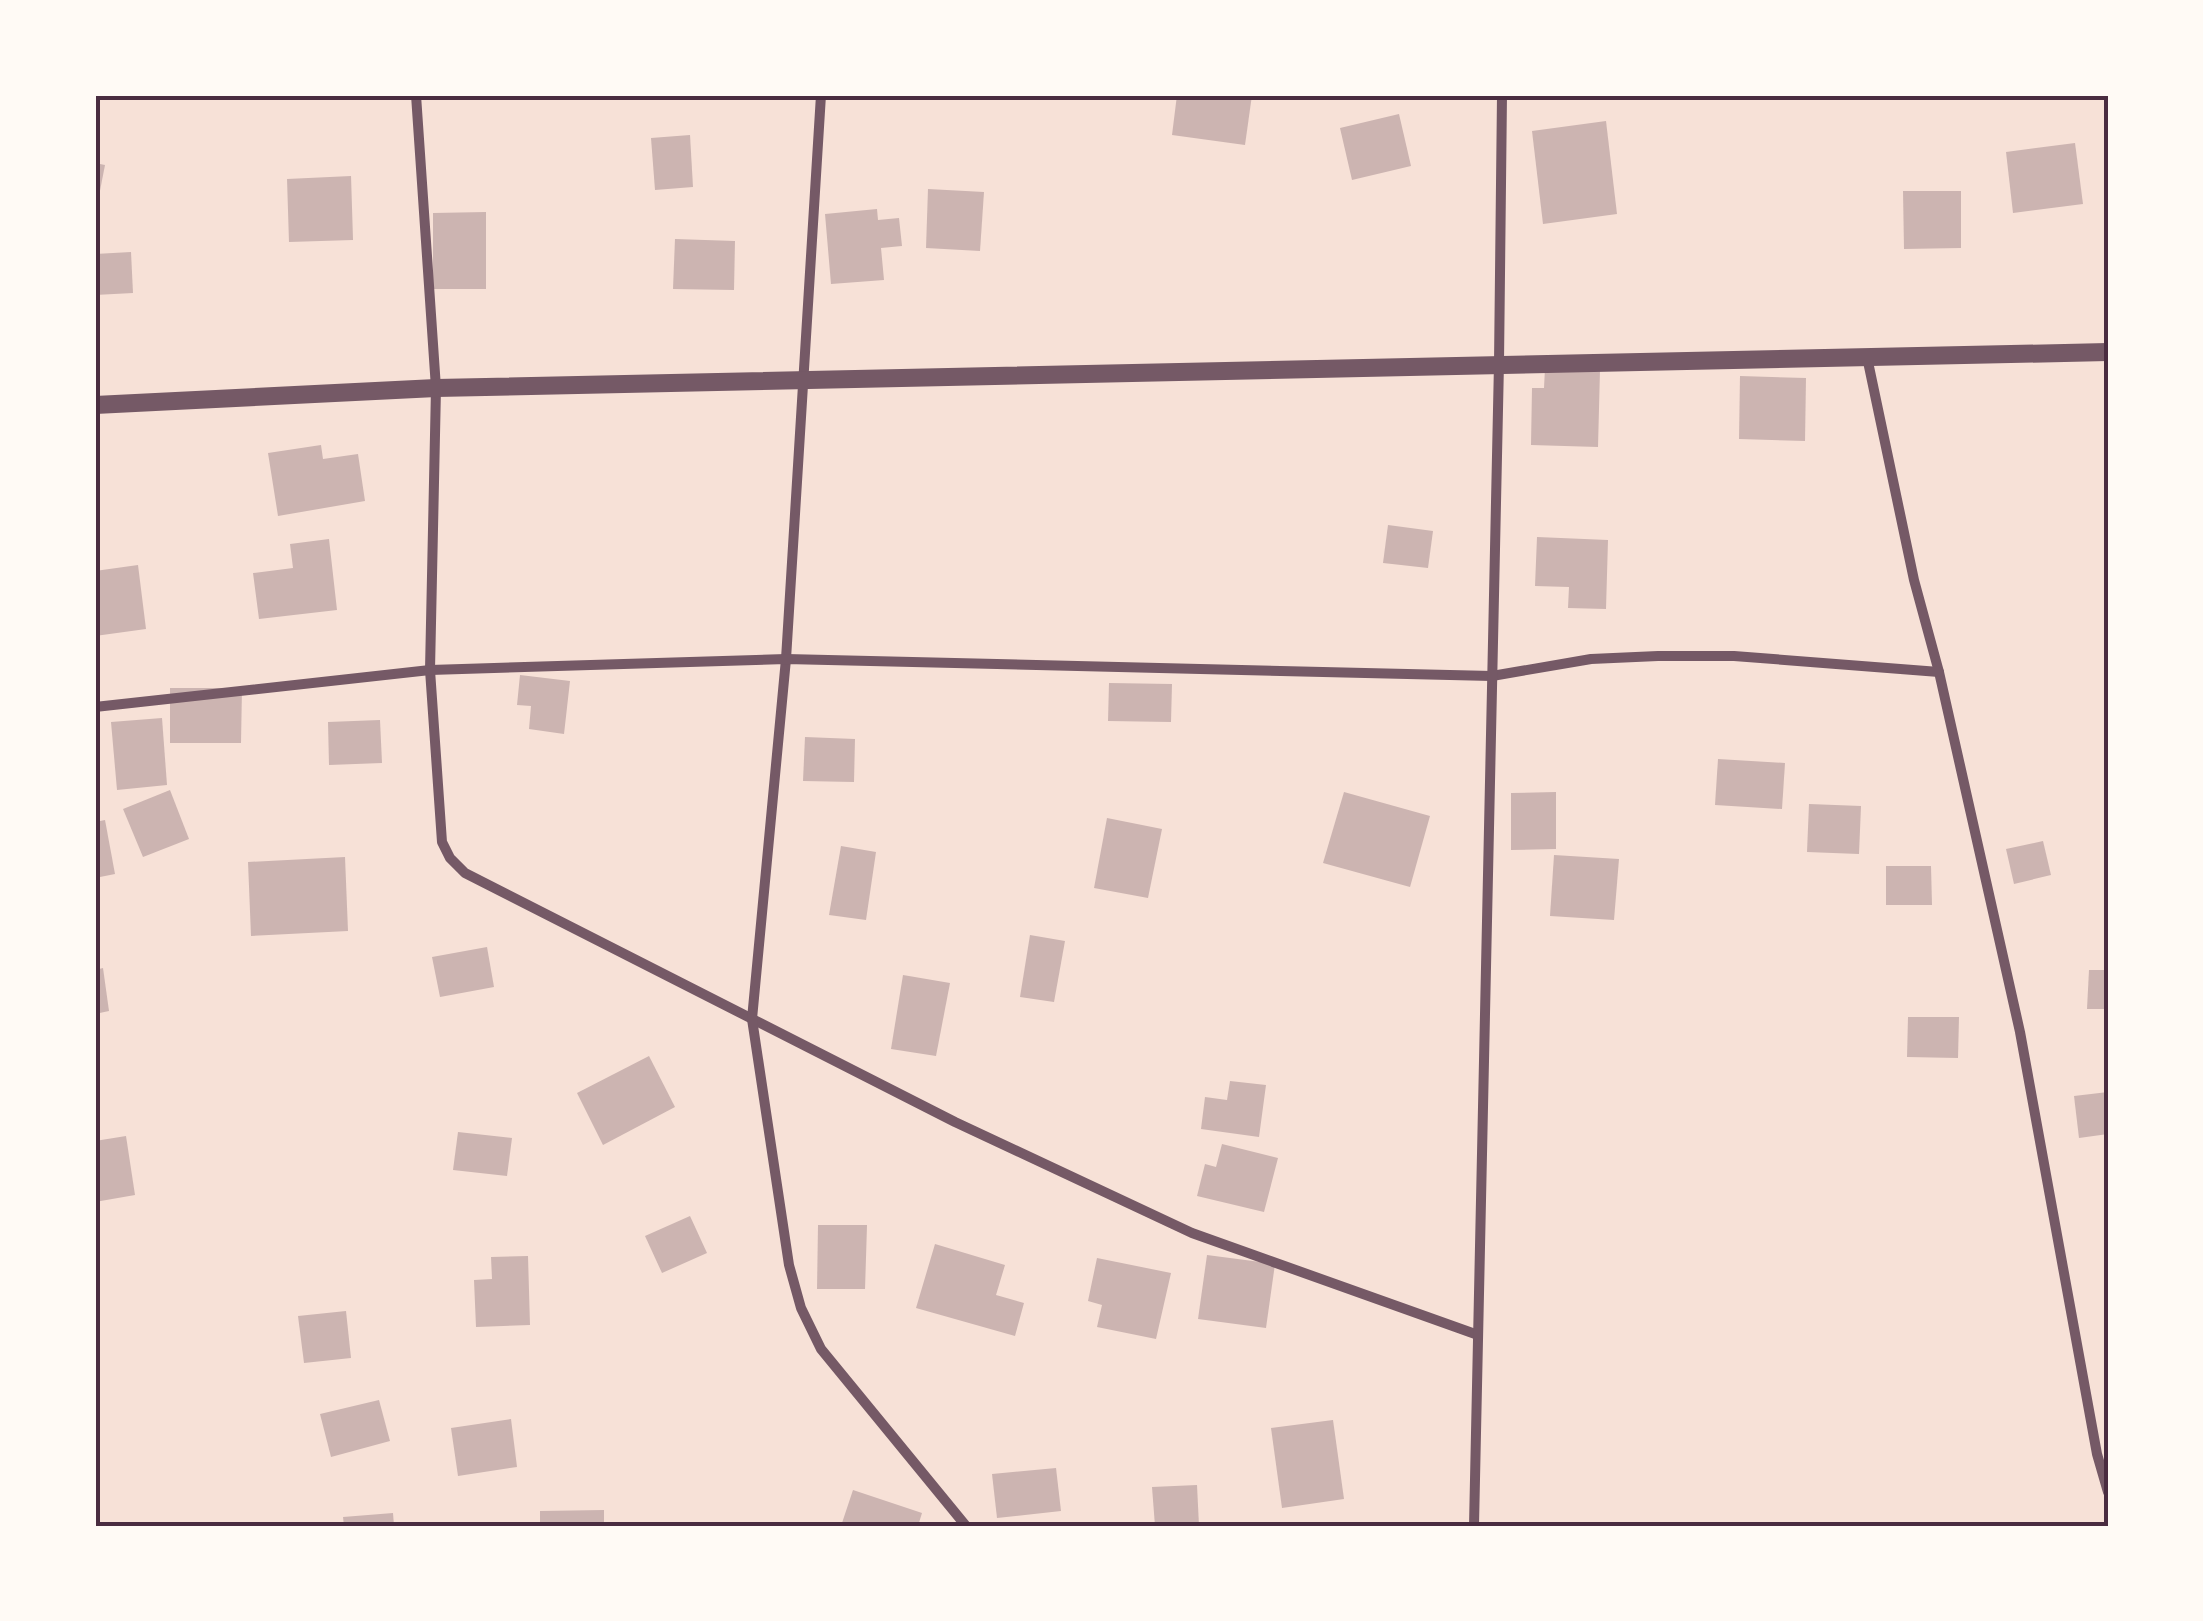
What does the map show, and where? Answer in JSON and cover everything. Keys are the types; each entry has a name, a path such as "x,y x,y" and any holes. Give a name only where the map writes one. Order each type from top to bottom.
{"street":[{"path":"416,95 436,388 430,670 442,842 450,858 466,872 955,1122 1192,1233 1478,1335"},
{"path":"821,95 786,659 752,1019 789,1266 801,1308 821,1350 966,1526"},
{"path":"1474,1526 1500,363 1502,95"},
{"path":"95,406 436,388 2108,352"},
{"path":"1867,357 1914,580 1939,672 2020,1032 2097,1454 2108,1492"},
{"path":"95,706 430,670 786,659 1492,676 1592,660 1734,656 1939,672"}],"building":[{"path":"1177,95 1252,95 1245,145 1172,135"},
{"path":"1399,114 1411,166 1352,180 1340,128"},
{"path":"1606,121 1617,214 1543,224 1532,131"},
{"path":"690,135 693,187 655,190 651,138"},
{"path":"2075,143 2083,204 2013,213 2006,152"},
{"path":"95,163 105,165 97,206 95,206"},
{"path":"351,176 353,240 289,242 287,179"},
{"path":"928,189 984,192 980,251 926,248"},
{"path":"1903,191 1961,191 1961,248 1904,249"},
{"path":"877,209 878,220 899,218 902,246 881,248 884,280 831,284 825,214"},
{"path":"486,212 486,289 433,289 433,213"},
{"path":"675,239 735,241 734,290 673,289"},
{"path":"131,252 133,293 95,295 95,254"},
{"path":"1545,368 1600,370 1598,447 1531,445 1532,388 1544,388"},
{"path":"1740,376 1806,378 1805,441 1739,439"},
{"path":"321,445 323,459 358,454 365,501 278,516 268,453"},
{"path":"1388,525 1433,531 1428,568 1383,563"},
{"path":"1537,537 1608,540 1606,609 1568,608 1569,587 1535,586"},
{"path":"329,539 337,610 259,619 253,573 293,568 290,544"},
{"path":"138,565 146,629 95,636 95,571"},
{"path":"520,675 570,681 564,734 529,729 531,706 517,705"},
{"path":"1109,683 1172,684 1171,722 1108,721"},
{"path":"170,688 242,688 241,743 170,743"},
{"path":"162,718 167,785 117,790 111,722"},
{"path":"380,720 382,763 329,765 328,722"},
{"path":"805,737 855,739 854,782 803,781"},
{"path":"1718,759 1785,763 1782,809 1715,805"},
{"path":"170,790 189,839 143,857 123,809"},
{"path":"1344,792 1430,816 1410,887 1323,863"},
{"path":"1556,792 1556,849 1511,850 1511,793"},
{"path":"1809,804 1861,806 1859,854 1807,852"},
{"path":"1107,818 1162,829 1148,898 1094,888"},
{"path":"105,820 115,874 95,878 95,822"},
{"path":"2043,841 2051,875 2014,884 2006,849"},
{"path":"841,846 876,852 866,920 829,915"},
{"path":"1554,855 1619,859 1614,920 1550,916"},
{"path":"345,857 348,931 251,936 248,862"},
{"path":"1886,866 1931,866 1932,905 1886,905"},
{"path":"1030,935 1065,941 1054,1002 1020,997"},
{"path":"487,947 494,987 440,997 432,957"},
{"path":"103,968 109,1011 95,1014 95,970"},
{"path":"2089,970 2108,970 2108,1009 2087,1009"},
{"path":"903,975 950,983 936,1056 891,1049"},
{"path":"1908,1017 1959,1017 1958,1058 1907,1057"},
{"path":"649,1056 675,1107 603,1145 577,1093"},
{"path":"1230,1081 1266,1085 1259,1137 1201,1129 1205,1097 1227,1100"},
{"path":"2108,1092 2108,1134 2079,1138 2074,1096"},
{"path":"458,1132 512,1138 507,1176 453,1170"},
{"path":"126,1136 135,1195 95,1202 95,1141"},
{"path":"1222,1144 1278,1158 1264,1212 1197,1196 1205,1164 1216,1167"},
{"path":"690,1216 707,1253 662,1273 645,1236"},
{"path":"818,1225 867,1225 865,1289 817,1289"},
{"path":"935,1244 1005,1265 996,1295 1024,1303 1015,1336 916,1308"},
{"path":"1207,1255 1275,1264 1266,1328 1198,1319"},
{"path":"528,1256 530,1325 476,1327 474,1280 492,1279 491,1257"},
{"path":"1097,1258 1171,1273 1156,1339 1097,1327 1102,1305 1088,1301"},
{"path":"346,1311 351,1358 304,1363 298,1316"},
{"path":"379,1400 390,1441 331,1457 320,1414"},
{"path":"511,1419 517,1467 458,1476 451,1428"},
{"path":"1333,1420 1344,1499 1282,1508 1271,1428"},
{"path":"1056,1468 1061,1511 997,1518 992,1474"},
{"path":"1197,1485 1199,1526 1155,1526 1152,1487"},
{"path":"853,1490 922,1513 918,1526 841,1526"},
{"path":"604,1510 604,1526 540,1526 540,1511"},
{"path":"393,1513 394,1526 344,1526 343,1517"}]}
